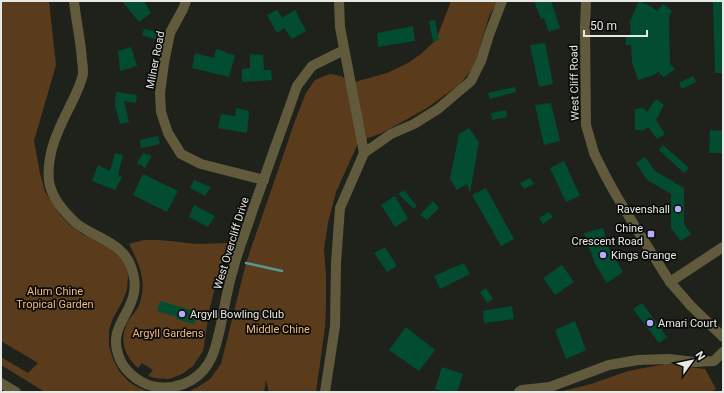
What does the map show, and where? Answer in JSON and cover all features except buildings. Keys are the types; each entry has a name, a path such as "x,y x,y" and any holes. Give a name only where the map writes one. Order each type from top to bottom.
{"street":[{"name":"West Overcliff Drive","path":"74,1 82,53 83,72 78,90 60,126 51,151 49,183 55,199 76,223 118,248 127,258 133,273 135,285 131,304 118,328 115,343 118,356 126,370 136,378 148,385 160,388 174,388 186,384 199,375 208,364 214,353 232,270 297,86 312,66 344,50"},
{"name":"Milner Road","path":"186,1 170,33 164,62 160,93 161,112 168,133 181,154 201,164 264,180"},
{"path":"339,1 340,28 364,152"},
{"path":"325,392 335,326 336,263 340,208 364,152 391,134 414,124 438,109 472,81 481,61 502,1"},
{"name":"West Cliff Road","path":"586,1 584,28 586,125 594,153 620,202 670,282 691,306 723,337"},
{"path":"670,282 723,247"},
{"path":"519,392 522,390 550,387 609,365 638,360 694,362 714,361 723,352"},
{"path":"1,383 16,392"}],"green space":[{"name":"Alum Chine Tropical Garden","path":"1,1 49,1 56,65 34,141 40,173 45,192 61,216 82,234 111,248 126,266 128,276 127,290 113,318 109,330 109,346 119,371 128,381 149,392 45,392 1,365 1,357 28,373 38,363 1,341"},
{"name":"Middle Chine","path":"451,1 498,1 490,14 475,65 460,84 427,108 382,133 359,141 336,192 328,223 324,249 326,276 325,327 316,392 269,392 266,380 264,392 188,392 210,379 221,364 246,263 306,93 315,80 330,74 341,76 351,83 387,73 408,63 421,54 436,40"},
{"name":"Argyll Gardens","path":"144,240 160,240 196,244 228,243 210,307 203,351 193,366 182,374 169,379 148,376 153,370 142,363 138,368 133,363 125,348 125,330 129,320 139,306 143,287 140,268 129,244"},
{"path":"665,364 705,369 716,389 711,392 559,392 591,384 628,371"}],"waterway":[{"path":"246,263 282,271"}],"place":[{"name":"Ravenshall","path":"678,209"},
{"name":"Chine Crescent Road","path":"651,234"},
{"name":"Kings Grange","path":"603,255"},
{"name":"Argyll Bowling Club","path":"182,314"},
{"name":"Amari Court","path":"650,323"}]}
